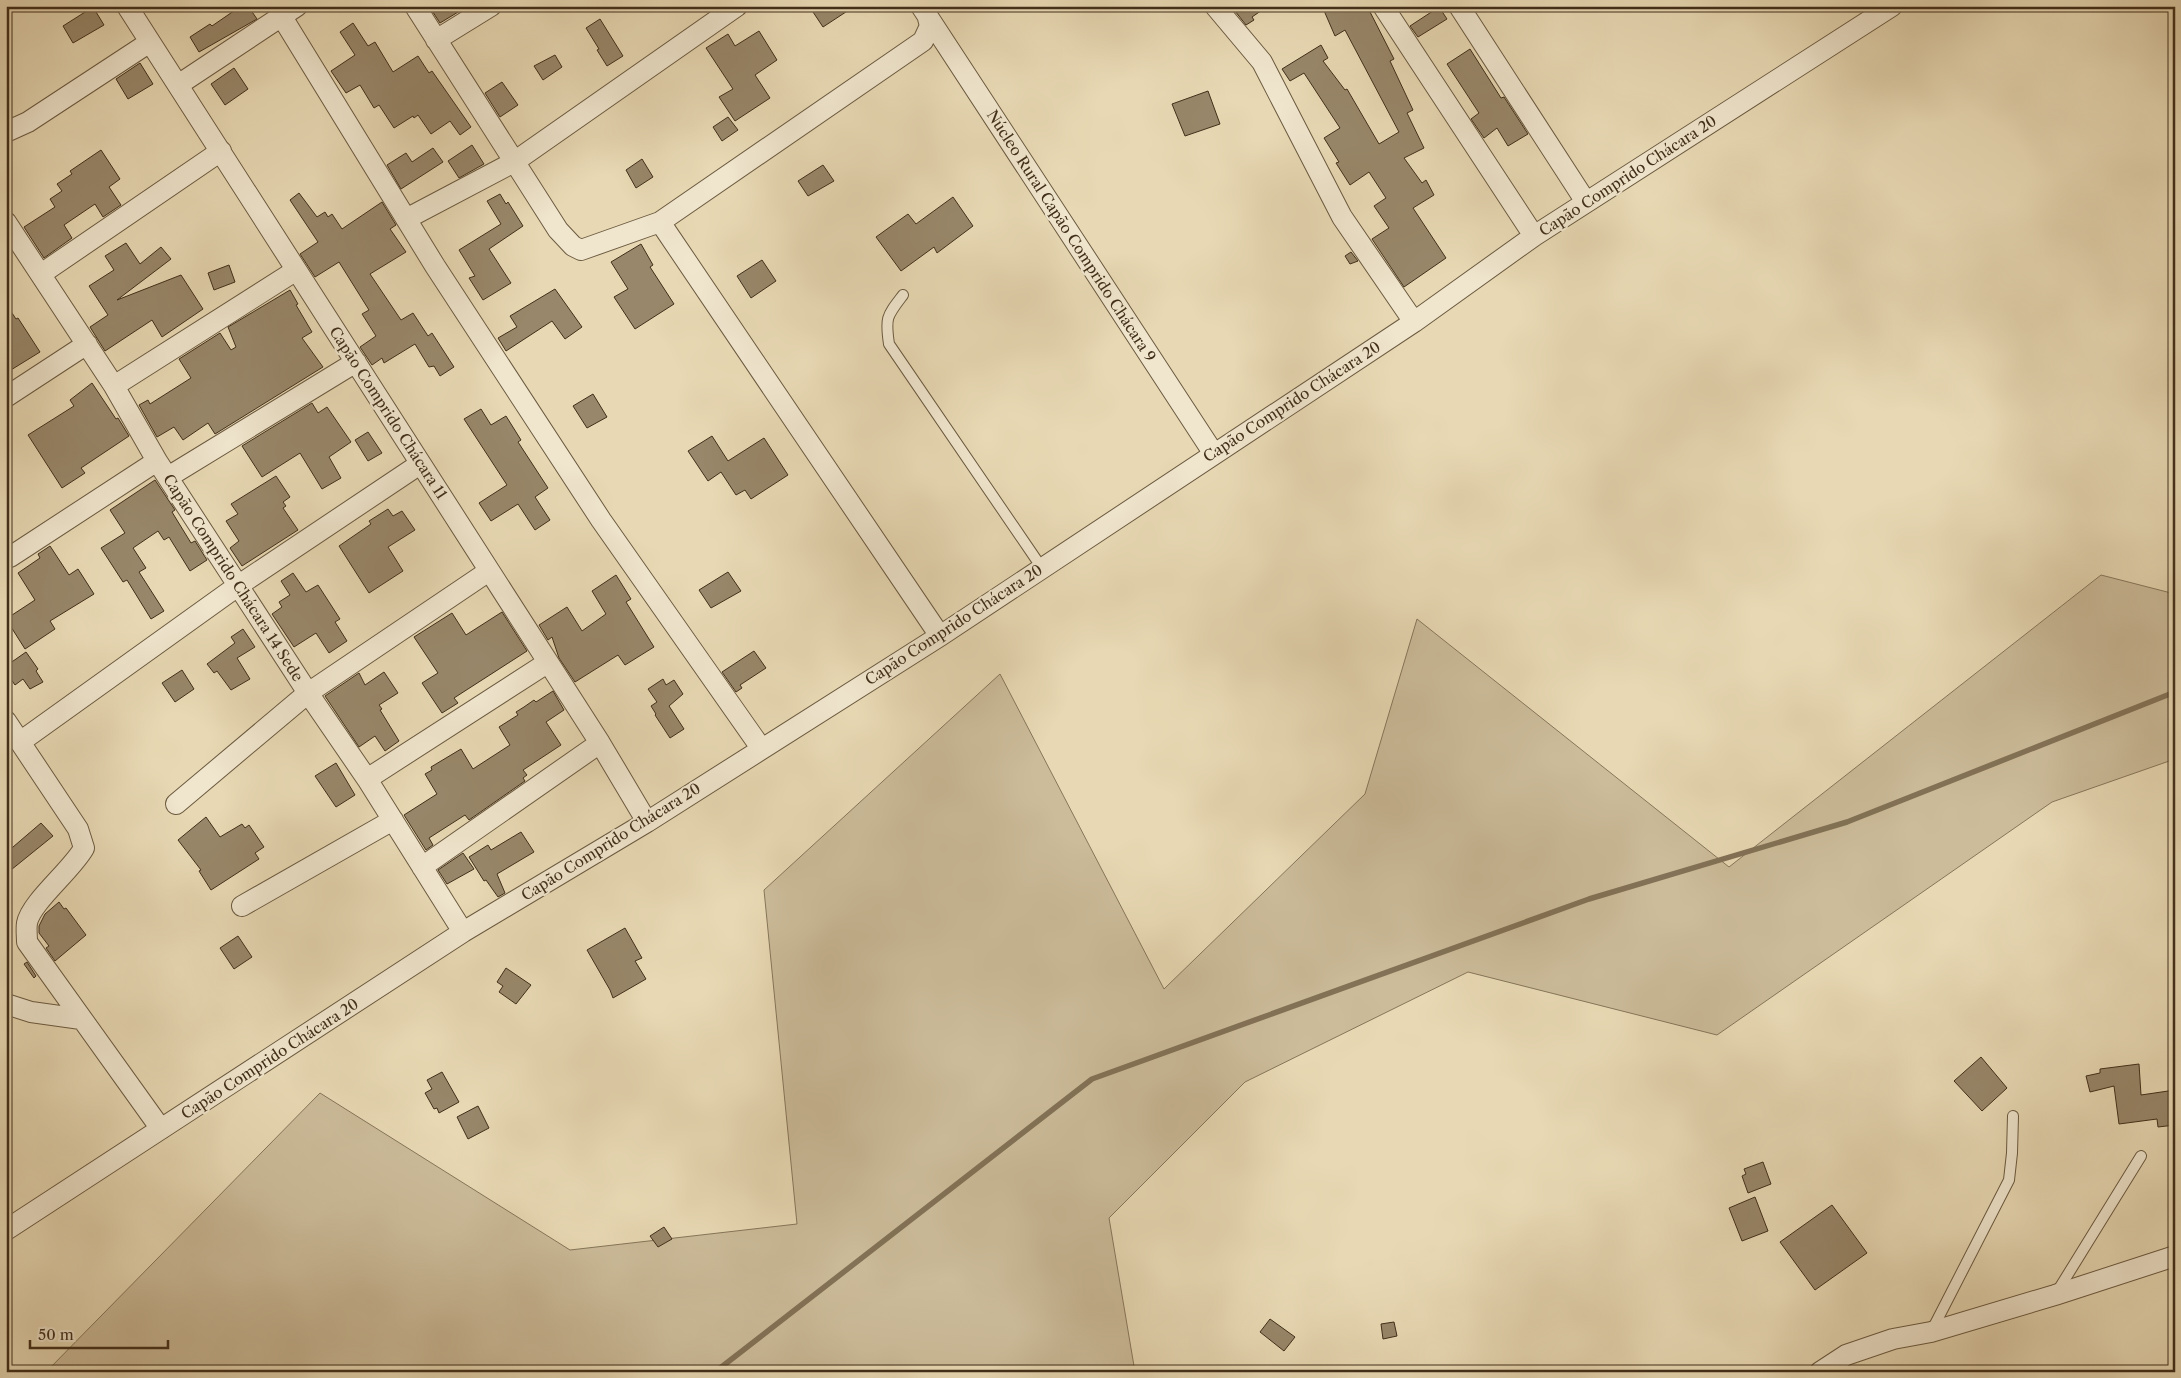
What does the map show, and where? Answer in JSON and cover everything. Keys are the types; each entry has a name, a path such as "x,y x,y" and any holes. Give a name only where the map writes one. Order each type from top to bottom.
{"street":[{"name":"Capão Comprido Chácara 11","path":"127,6 221,150 295,271 356,362 600,743 647,822"},
{"path":"415,6 558,230 573,246 581,250 660,222 923,41 930,26 925,12"},
{"path":"436,40 491,6"},
{"path":"406,219 514,162 737,6"},
{"path":"1215,6 1262,62 1342,217 1414,322"},
{"path":"1383,6 1534,236"},
{"path":"1459,6 1586,202"},
{"name":"Capão Comprido Chácara 20","path":"6,1230 463,932 647,822 940,636 1414,322 1534,236 1892,6"},
{"path":"178,85 289,12 406,219 601,520 761,748"},
{"name":"Núcleo Rural Capão Comprido Chácara 9","path":"925,12 1214,454"},
{"path":"6,132 28,122 150,42"},
{"path":"41,274 221,150"},
{"path":"660,222 940,636"},
{"name":"Capão Comprido Chácara 14 Sede","path":"9,230 41,274 87,344 114,386 157,461 393,820 463,932"},
{"path":"114,386 295,271"},
{"path":"6,397 87,344"},
{"path":"168,477 356,362"},
{"path":"10,557 157,461"},
{"path":"20,742 239,585 420,464"},
{"path":"176,804 308,693 489,571"},
{"path":"366,779 547,663"},
{"path":"6,721 78,828 84,848 77,861 43,896 27,921 27,942 161,1129"},
{"path":"422,867 600,743"},
{"path":"242,906 393,820"},
{"path":"6,1004 31,1012 81,1019"},
{"path":"1820,1372 1846,1355 1893,1339 1931,1332 2055,1295 2175,1256"}],"lane":[{"path":"903,295 890,312 886,324 889,344 1042,568"},
{"path":"1931,1332 2008,1180 2012,1153 2013,1116"},
{"path":"2055,1295 2141,1156"}],"shaded area":[{"path":"2101,575 2175,594 2175,759 2052,802 1717,1035 1468,972 1245,1082 1109,1218 1135,1372 46,1372 320,1093 570,1250 797,1224 764,890 1000,674 1164,989 1365,794 1417,619 1729,867"}],"building":[{"path":"241,6 248,6 257,19 199,52 190,37 210,24 212,26"},
{"path":"429,6 468,6 440,23"},
{"path":"809,6 855,6 823,27"},
{"path":"1231,6 1268,6 1252,17 1254,20 1246,25"},
{"path":"1322,6 1367,6 1394,59 1390,61 1413,110 1407,113 1424,148 1404,158 1422,183 1426,180 1434,195 1413,208 1446,258 1404,287 1372,239 1389,228 1374,206 1386,198 1369,172 1350,185 1336,163 1339,162 1324,138 1340,128 1304,73 1290,81 1282,69 1321,45 1328,58 1323,61 1345,90 1347,89 1379,144 1399,132 1345,30 1335,36"},
{"path":"93,7 104,25 73,43 63,26"},
{"path":"1439,7 1447,19 1418,37 1410,26"},
{"path":"600,19 623,56 607,66 586,28"},
{"path":"353,23 368,46 375,42 393,72 418,56 429,73 432,71 471,127 460,135 450,121 431,134 418,115 414,118 413,116 394,128 379,105 374,108 360,85 346,93 331,71 355,55 340,32"},
{"path":"759,31 777,60 755,75 770,98 735,121 719,97 733,89 706,48 728,34 735,46"},
{"path":"1470,49 1501,98 1504,97 1528,134 1508,146 1497,128 1484,138 1471,119 1479,113 1447,64"},
{"path":"555,55 562,67 543,80 534,66"},
{"path":"140,63 153,84 128,99 116,79"},
{"path":"234,68 248,89 225,105 211,84"},
{"path":"502,82 518,105 500,117 485,93"},
{"path":"1208,91 1220,124 1185,136 1172,104"},
{"path":"728,117 738,130 722,141 713,127"},
{"path":"472,145 484,164 459,178 448,161"},
{"path":"433,148 443,162 401,189 387,165 406,153 412,162"},
{"path":"101,150 120,179 109,187 121,205 103,217 95,204 64,225 72,238 44,258 24,227 55,207 50,199 62,191 57,184 72,174 70,171"},
{"path":"642,159 653,177 636,188 626,170"},
{"path":"823,165 834,181 808,196 798,181"},
{"path":"299,193 317,217 325,212 328,217 332,214 342,229 382,202 396,225 390,229 406,252 370,274 401,320 413,313 428,336 432,333 454,367 440,376 434,366 429,367 415,344 384,363 382,358 372,365 360,347 376,336 362,314 369,310 339,262 315,277 300,254 318,242 290,200"},
{"path":"500,194 506,204 508,202 523,226 489,249 511,283 483,300 469,278 475,276 459,250 501,224 487,201"},
{"path":"953,197 973,226 937,253 934,247 901,271 876,237 908,214 916,224"},
{"path":"126,243 140,264 161,247 171,259 117,300 181,275 203,309 162,337 152,320 105,351 90,327 108,315 89,286 114,270 105,256"},
{"path":"641,244 653,265 650,267 674,304 635,329 614,297 628,289 611,262"},
{"path":"1351,252 1358,261 1350,264 1345,256"},
{"path":"762,260 776,281 751,298 737,276"},
{"path":"229,265 235,282 214,290 208,273"},
{"path":"555,289 582,327 565,339 552,321 506,351 498,338 517,327 510,316"},
{"path":"290,290 298,304 296,305 312,332 302,338 323,367 215,434 208,423 183,440 174,427 157,437 139,405 148,400 150,404 191,378 179,359 220,333 231,350 236,347 228,327"},
{"path":"6,304 16,319 18,318 40,352 6,373"},
{"path":"92,383 129,436 81,468 85,473 62,488 28,435 74,406 70,400"},
{"path":"593,394 607,417 587,428 573,406"},
{"path":"312,403 318,413 327,407 351,442 329,457 341,478 322,489 300,453 262,477 242,446"},
{"path":"481,409 491,425 506,416 521,440 518,442 548,488 535,497 550,520 535,530 518,504 491,521 479,503 507,485 464,419"},
{"path":"368,432 382,453 368,461 355,440"},
{"path":"712,436 728,461 764,438 788,475 751,499 745,490 736,495 721,472 708,481 688,451"},
{"path":"276,476 290,497 283,502 286,506 283,508 298,530 242,566 230,548 239,541 226,521 238,514 231,504"},
{"path":"155,480 175,510 172,512 191,543 195,541 207,560 190,571 169,537 164,540 158,531 133,548 146,568 139,572 164,611 151,619 127,580 123,582 101,548 125,533 110,510"},
{"path":"388,509 393,516 402,511 415,530 388,547 403,571 369,593 339,546 371,524 369,521"},
{"path":"50,546 69,575 78,569 94,594 50,621 55,629 25,649 6,619 35,600 18,573 40,558 38,554"},
{"path":"728,572 741,591 711,608 699,590"},
{"path":"293,573 306,592 318,585 340,619 335,622 347,641 329,653 316,633 294,647 272,614 282,607 279,602 290,595 281,581"},
{"path":"616,575 631,599 626,602 654,647 625,665 618,655 575,682 559,658 552,637 548,640 539,625 567,607 582,631 606,614 592,591"},
{"path":"502,612 527,651 454,698 458,703 442,713 422,683 438,673 414,637 452,613 466,635"},
{"path":"243,629 255,647 237,658 250,679 231,690 217,671 214,673 207,664 235,643 231,637"},
{"path":"754,651 766,668 740,685 742,688 736,692 722,672"},
{"path":"26,652 38,669 36,671 43,682 30,689 23,679 15,685 6,672 6,666"},
{"path":"182,670 194,689 175,702 162,683"},
{"path":"384,672 398,693 379,705 382,709 380,710 399,741 385,751 375,736 359,747 325,696 359,673 365,685"},
{"path":"663,679 666,685 674,680 683,694 669,706 684,729 670,738 655,715 651,706 657,702 648,689"},
{"path":"553,691 564,710 546,722 561,745 523,770 527,775 523,778 525,781 469,820 465,815 429,838 433,845 426,850 404,815 437,794 425,774 432,770 431,767 461,749 473,769 510,745 499,727 518,715 516,712 534,700 536,702"},
{"path":"336,763 355,795 336,807 315,776"},
{"path":"206,817 220,837 242,824 245,828 249,825 264,847 255,853 259,859 211,890 199,871 201,870 178,840"},
{"path":"41,823 53,836 6,874 6,853"},
{"path":"521,832 534,852 497,874 505,893 498,897 486,880 484,881 469,857 488,845 491,850"},
{"path":"463,853 474,869 447,884 438,870"},
{"path":"59,902 64,909 66,908 86,935 55,961 46,948 49,946 39,933 39,926 45,914"},
{"path":"625,928 642,958 635,961 646,979 613,998 587,950"},
{"path":"238,936 252,957 234,969 220,948"},
{"path":"27,962 36,976 34,978 24,964"},
{"path":"506,968 531,985 516,1004 499,992 503,986 497,982"},
{"path":"1981,1057 2007,1088 1982,1111 1954,1081"},
{"path":"2139,1064 2141,1095 2175,1090 2175,1125 2158,1127 2157,1119 2119,1124 2114,1086 2090,1092 2086,1076 2100,1073 2100,1069"},
{"path":"442,1072 459,1102 439,1113 437,1108 434,1109 425,1093 432,1089 427,1080"},
{"path":"478,1106 489,1128 468,1139 457,1117"},
{"path":"1763,1162 1771,1184 1748,1193 1742,1176 1746,1174 1744,1169"},
{"path":"1755,1197 1768,1231 1742,1241 1729,1208"},
{"path":"1832,1205 1867,1253 1815,1290 1780,1242"},
{"path":"664,1227 672,1239 658,1247 650,1236"},
{"path":"1270,1319 1295,1337 1284,1351 1260,1332"},
{"path":"1394,1322 1397,1336 1383,1339 1381,1324"}],"waterway":[{"path":"715,1372 1092,1079 1589,899 1847,822 2175,692"}]}
